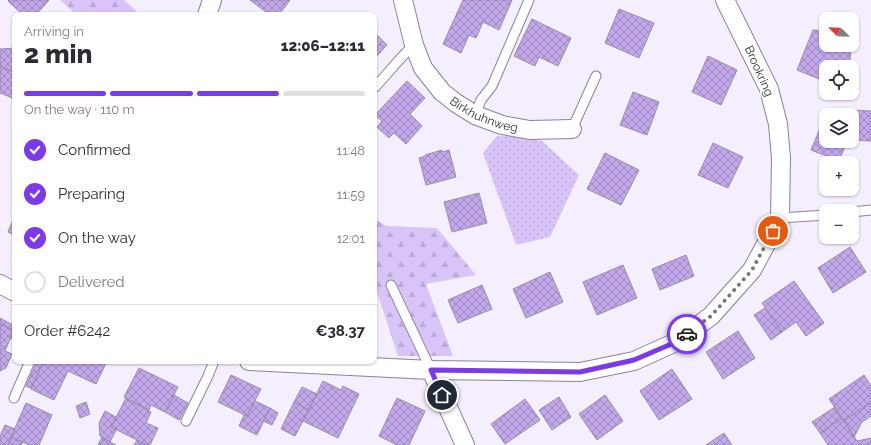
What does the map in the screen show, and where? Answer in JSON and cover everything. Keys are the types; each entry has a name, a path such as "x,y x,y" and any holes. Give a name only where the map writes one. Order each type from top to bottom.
{"street":[{"path":"208,12 212,0"},
{"name":"Birkhuhnweg","path":"403,0 414,45 423,68 442,92 456,103 475,115 502,125 530,130 572,129"},
{"name":"Brookring","path":"309,364 431,370 580,372 634,360 676,342 711,316 752,270 780,218 781,158 778,124 769,89 725,0"},
{"path":"0,284 12,290"},
{"path":"431,370 465,445"}],"lane":[{"path":"475,115 481,100 492,86 529,0"},
{"path":"377,85 404,53 414,45"},
{"name":"Birkhuhnweg","path":"572,129 596,76"},
{"path":"859,211 871,210"},
{"path":"780,218 819,215"},
{"path":"391,285 431,370"},
{"path":"14,398 29,364"},
{"path":"186,420 213,364"}],"green space":[{"path":"60,0 124,0 138,12 74,12"},
{"path":"513,135 542,141 579,175 550,237 516,245 483,153 497,136"},
{"path":"377,220 386,226 437,228 476,275 426,284 453,356 398,356 377,292"}],"building":[{"path":"49,0 39,12 20,12 8,1"},
{"path":"250,0 290,0 281,12 266,12"},
{"path":"463,0 512,0 499,30 483,22 476,38 469,35 461,53 443,44"},
{"path":"619,9 654,23 639,58 605,43"},
{"path":"532,19 571,38 558,66 539,57 535,66 514,56"},
{"path":"813,30 819,30 819,52 851,52 850,60 819,60 819,79 797,70"},
{"path":"377,35 387,45 377,56"},
{"path":"12,48 12,72 0,66 0,49"},
{"path":"708,56 737,70 721,105 692,92"},
{"path":"0,66 12,72 12,98 0,93"},
{"path":"407,81 425,98 410,114 422,126 406,144 394,133 389,138 377,127 382,121 377,117 377,113"},
{"path":"633,92 659,102 647,135 620,125"},
{"path":"859,110 871,111 871,141 859,140"},
{"path":"819,131 819,148 844,148 841,156 826,156 811,150"},
{"path":"713,143 743,157 728,188 698,175"},
{"path":"442,150 442,152 449,150 456,177 426,185 419,158"},
{"path":"605,153 639,170 621,205 587,189"},
{"path":"479,193 487,223 452,232 444,202"},
{"path":"12,222 12,234 8,232"},
{"path":"850,247 866,272 833,293 818,268"},
{"path":"686,255 694,276 660,290 652,269"},
{"path":"623,265 637,298 597,315 583,282"},
{"path":"550,272 563,302 526,318 513,289"},
{"path":"794,281 824,323 806,336 796,322 782,332 762,303"},
{"path":"482,285 492,309 458,323 448,300"},
{"path":"765,308 782,332 771,340 754,315"},
{"path":"0,318 12,324 12,327 11,329 0,324"},
{"path":"0,324 12,329 12,335 5,351 12,354 6,368 0,371"},
{"path":"738,331 755,358 723,379 706,352"},
{"path":"36,364 43,364 31,388 26,386"},
{"path":"43,364 106,364 96,384 68,371 54,400 31,389"},
{"path":"139,368 178,387 165,412 151,405 149,410 124,397"},
{"path":"672,369 692,399 659,420 640,391"},
{"path":"231,375 261,389 247,416 218,402"},
{"path":"864,375 871,386 871,402 844,421 829,399"},
{"path":"323,381 341,390 343,386 359,394 338,438 303,421"},
{"path":"302,387 317,394 309,410 294,402"},
{"path":"174,395 188,403 179,420 165,412"},
{"path":"605,395 623,421 597,440 579,414"},
{"path":"559,397 571,417 552,430 539,410"},
{"path":"126,398 151,412 146,423 158,428 150,445 147,445 111,427"},
{"path":"397,398 425,411 409,445 397,445 379,436"},
{"path":"525,399 540,420 505,444 491,424"},
{"path":"255,401 270,408 257,435 239,426 244,415 247,416"},
{"path":"86,402 90,414 80,418 76,406"},
{"path":"294,402 309,410 295,436 281,429"},
{"path":"871,402 871,416 862,422 854,437 844,421"},
{"path":"26,403 52,415 39,445 29,445 11,437"},
{"path":"835,407 842,418 820,433 812,422"},
{"path":"270,408 278,413 272,425 263,421"},
{"path":"105,411 116,417 111,427 116,430 110,442 100,436 99,423"},
{"path":"842,418 857,441 871,438 871,445 828,445 820,433"},
{"path":"5,425 15,429 8,445 0,445 0,436"},
{"path":"724,433 732,445 706,445"},
{"path":"11,437 23,442 21,445 8,445"},
{"path":"102,437 110,442 116,445 98,445"},
{"path":"137,440 145,444 145,445 134,445"}],"way so far":[{"path":"687,334 711,316 752,270 773,231"}],"route":[{"path":"442,395 431,370 580,372 634,360 676,342 687,334"}]}
